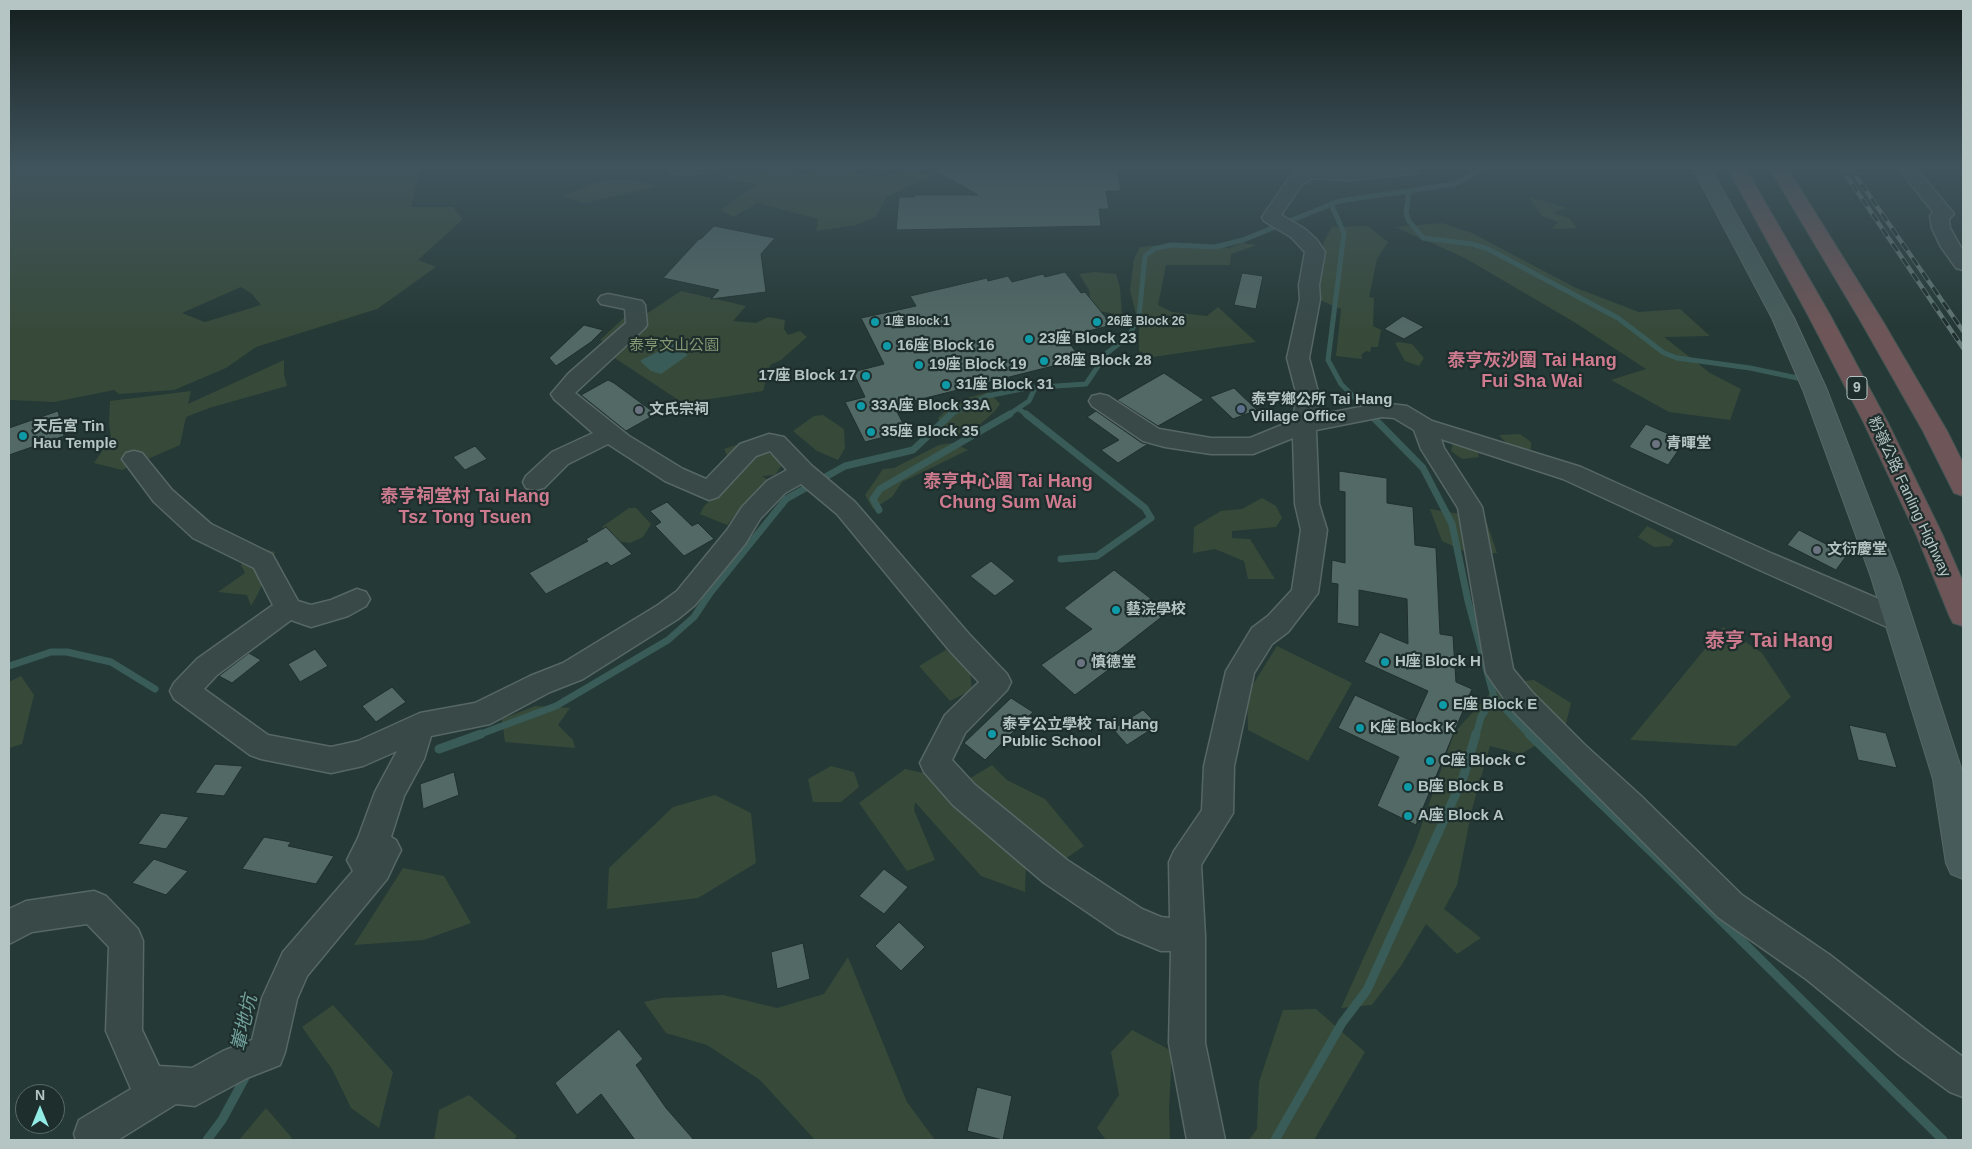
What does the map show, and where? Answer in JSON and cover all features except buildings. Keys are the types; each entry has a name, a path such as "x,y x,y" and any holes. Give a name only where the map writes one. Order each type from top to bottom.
{"highway":[{"name":"粉嶺公路 Fanling Highway","path":"1767,223 1876,423 1930,536 1963,615"},
{"path":"1812,223 1871,320 1934,431 1963,487"}],"main road":[{"path":"1731,223 1783,318 1815,390 1885,577 1949,779 1963,863"}],"street":[{"path":"1206,1140 1187,1043 1188,936 1184,862 1218,813 1219,766 1240,671 1262,636 1278,624 1305,593 1314,530 1307,504 1304,425 1307,392 1298,358 1310,299 1309,285 1315,252 1310,244 1298,233 1279,223"},
{"path":"1940,223 1951,247 1963,264"},
{"path":"608,300 635,305 637,325 576,379 562,394 610,434 674,474 709,491 748,450 769,442 776,443 814,481 846,508 959,642 997,682 955,724 935,763 964,796 1055,871 1130,921 1161,934 1188,936"},
{"path":"1100,400 1151,435 1211,446 1253,446 1304,425 1382,410 1399,411 1424,426 1572,473 1764,561 1897,619"},
{"path":"1424,426 1433,449 1470,508 1500,673 1522,701 1730,906 1818,968 1963,1080"},
{"path":"535,482 560,458 610,434"},
{"path":"134,459 163,496 202,531 263,560 288,608 311,616 338,609 357,599"},
{"path":"288,608 207,667 184,691 260,746 331,760 363,753 420,725 480,715 540,684 573,671 668,612 686,598 736,537 751,513 776,487 814,481"},
{"path":"333,904 351,881 372,845 390,792 409,759 420,725"},
{"path":"9,928 26,917 94,907 126,942 124,1030 148,1084 196,1087 253,1057 267,1052 280,998 295,964 376,868 385,850 372,845"},
{"path":"93,1134 171,1086"}],"green space":[{"path":"9,223 459,223 418,260 436,267 377,309 256,347 226,368 174,390 119,394 114,390 54,402 9,400","holes":["241,287 252,294 261,305 205,322 182,313"]},
{"path":"817,223 862,223 856,225 816,231"},
{"path":"1442,223 1472,233 1576,288 1639,312 1680,309 1710,336 1664,337 1710,373 1741,389 1730,420 1669,412 1611,380 1646,369 1574,322 1465,258 1395,227"},
{"path":"1557,223 1573,223 1577,228 1552,229"},
{"path":"1368,226 1388,242 1377,259 1369,297 1374,298 1373,326 1381,330 1378,347 1371,347 1370,352 1366,351 1361,355 1362,359 1336,356 1341,309 1320,300 1319,263 1324,241 1332,227"},
{"path":"1187,243 1229,248 1242,243 1257,245 1231,254 1230,265 1166,265 1158,305 1172,312 1207,316 1218,307 1256,342 1153,357 1139,351 1139,327 1130,290 1134,259 1140,247"},
{"path":"1094,272 1116,274 1120,288 1122,315 1092,310 1089,290 1079,274"},
{"name":"泰亨文山公園","path":"681,291 746,306 733,321 756,323 768,317 785,320 784,329 788,335 800,331 807,337 781,360 770,365 763,391 683,403 598,347 604,342 600,340 627,315 640,318"},
{"path":"1395,343 1412,344 1424,358 1419,366 1405,361"},
{"path":"284,360 284,374 287,386 209,408 186,417 180,445 122,470 94,463 111,438 109,424 110,401 191,391 188,404"},
{"path":"989,392 1000,404 995,411 967,436 945,430 938,418 948,408 967,398"},
{"path":"823,415 844,429 845,448 838,460 817,451 793,431 814,416"},
{"path":"1520,434 1531,442 1531,449 1512,449 1499,435"},
{"path":"752,440 784,462 775,475 762,476 768,480 727,525 700,514 704,506 742,473 731,463 724,449"},
{"path":"1454,440 1477,448 1479,457 1462,459 1451,451"},
{"path":"953,443 968,450 902,482 892,497 873,509 865,495 883,469 894,468 939,445"},
{"path":"1262,498 1276,506 1282,518 1276,527 1232,531 1232,538 1250,539 1275,579 1248,579 1244,561 1215,549 1193,553 1194,527 1221,511 1242,509"},
{"path":"629,508 636,508 651,524 643,537 630,543 616,541 602,527"},
{"path":"1430,509 1460,514 1487,523 1497,553 1468,553 1442,541"},
{"path":"1647,526 1674,540 1670,546 1654,547 1638,537"},
{"path":"252,546 275,552 259,592 251,606 247,595 218,592 245,573 241,565"},
{"path":"1723,627 1762,653 1791,697 1736,746 1630,740"},
{"path":"1277,646 1352,683 1308,761 1248,730 1247,694"},
{"path":"946,650 970,671 972,690 950,701 919,666"},
{"path":"21,676 34,695 22,744 9,748 9,682"},
{"path":"1534,680 1571,703 1565,728 1521,754 1490,746 1472,809 1457,885 1444,909 1481,938 1457,954 1426,924 1401,966 1372,1005 1341,1008 1415,844 1454,733 1499,683"},
{"path":"535,706 570,708 558,725 573,740 575,748 505,742 502,719"},
{"path":"992,765 1007,780 1045,799 1084,846 1059,863 967,780"},
{"path":"831,766 854,772 859,787 841,802 813,802 808,779"},
{"path":"905,769 928,774 1026,863 1025,892 981,876 915,802 914,810 935,860 907,871 859,803"},
{"path":"715,795 751,813 756,863 698,898 607,909 609,868 673,807"},
{"path":"403,868 444,876 471,923 424,940 354,945"},
{"path":"848,957 907,1102 935,1140 815,1140 760,1080 707,1045 666,1033 644,1002 662,998 723,995 777,1008 824,994"},
{"path":"333,1005 393,1072 379,1128 351,1108 332,1069 302,1027"},
{"path":"1316,1009 1365,1052 1314,1140 1249,1140 1257,1129 1259,1082 1283,1010"},
{"path":"1132,1030 1172,1051 1169,1108 1170,1140 1106,1140 1097,1128 1119,1095 1111,1052"},
{"path":"469,1095 517,1136 513,1140 434,1140 439,1110"},
{"path":"266,1108 292,1138 289,1140 239,1140"}],"water":[{"path":"676,343 688,355 661,374 651,371 641,362 641,360"}],"waterway":[{"path":"951,414 987,396 1027,388 1086,384 1107,353 1129,336 1139,316 1145,256 1154,249 1171,245 1215,247 1243,240 1286,223"},
{"path":"1339,223 1344,233 1328,360 1341,384 1372,415"},
{"path":"1410,223 1423,238 1472,244 1488,249 1618,318 1664,353 1677,358 1750,368 1807,380"},
{"path":"1008,415 1029,401 1035,388"},
{"path":"1019,409 1027,415"},
{"path":"478,735 556,706 668,640 694,617 710,593 786,499 845,466 913,450 951,414"},
{"path":"879,510 873,499 880,489 1010,414"},
{"path":"1026,414 1145,508 1151,518 1097,556 1061,559"},
{"path":"1370,414 1423,468 1452,524 1468,601 1494,697"},
{"path":"9,666 51,652 67,652 111,662 155,689"},
{"path":"1476,735 1481,717 1494,697"},
{"path":"1494,697 1530,735"},
{"path":"439,749 481,734"},
{"path":"1275,1140 1342,1023 1367,990 1463,778 1476,734"},
{"path":"1530,735 1665,865 1943,1140"},
{"name":"輋地坑","path":"207,1140 222,1120 248,1072"}],"railway":[{"path":"1878,223 1963,348"},
{"path":"1888,223 1963,331"}],"place":[{"name":"1座 Block 1","path":"875,322"},
{"name":"26座 Block 26","path":"1097,322"},
{"name":"23座 Block 23","path":"1029,339"},
{"name":"16座 Block 16","path":"887,346"},
{"name":"28座 Block 28","path":"1044,361"},
{"name":"19座 Block 19","path":"919,365"},
{"name":"17座 Block 17","path":"866,376"},
{"name":"31座 Block 31","path":"946,385"},
{"name":"33A座 Block 33A","path":"861,406"},
{"name":"泰亨鄉公所 Tai Hang Village Office","path":"1241,409"},
{"name":"文氏宗祠","path":"639,410"},
{"name":"35座 Block 35","path":"871,432"},
{"name":"天后宮 Tin Hau Temple","path":"23,436"},
{"name":"青暉堂","path":"1656,444"},
{"name":"文衍慶堂","path":"1817,550"},
{"name":"藝浣學校","path":"1116,610"},
{"name":"H座 Block H","path":"1385,662"},
{"name":"慎德堂","path":"1081,663"},
{"name":"E座 Block E","path":"1443,705"},
{"name":"K座 Block K","path":"1360,728"},
{"name":"泰亨公立學校 Tai Hang Public School","path":"992,734"},
{"name":"C座 Block C","path":"1430,761"},
{"name":"B座 Block B","path":"1408,787"},
{"name":"A座 Block A","path":"1408,816"}],"district":[{"name":"泰亨灰沙圍 Tai Hang Fui Sha Wai","path":"1532,371"},
{"name":"泰亨中心圍 Tai Hang Chung Sum Wai","path":"1008,492"},
{"name":"泰亨祠堂村 Tai Hang Tsz Tong Tsuen","path":"465,507"},
{"name":"泰亨 Tai Hang","path":"1769,641"}]}
